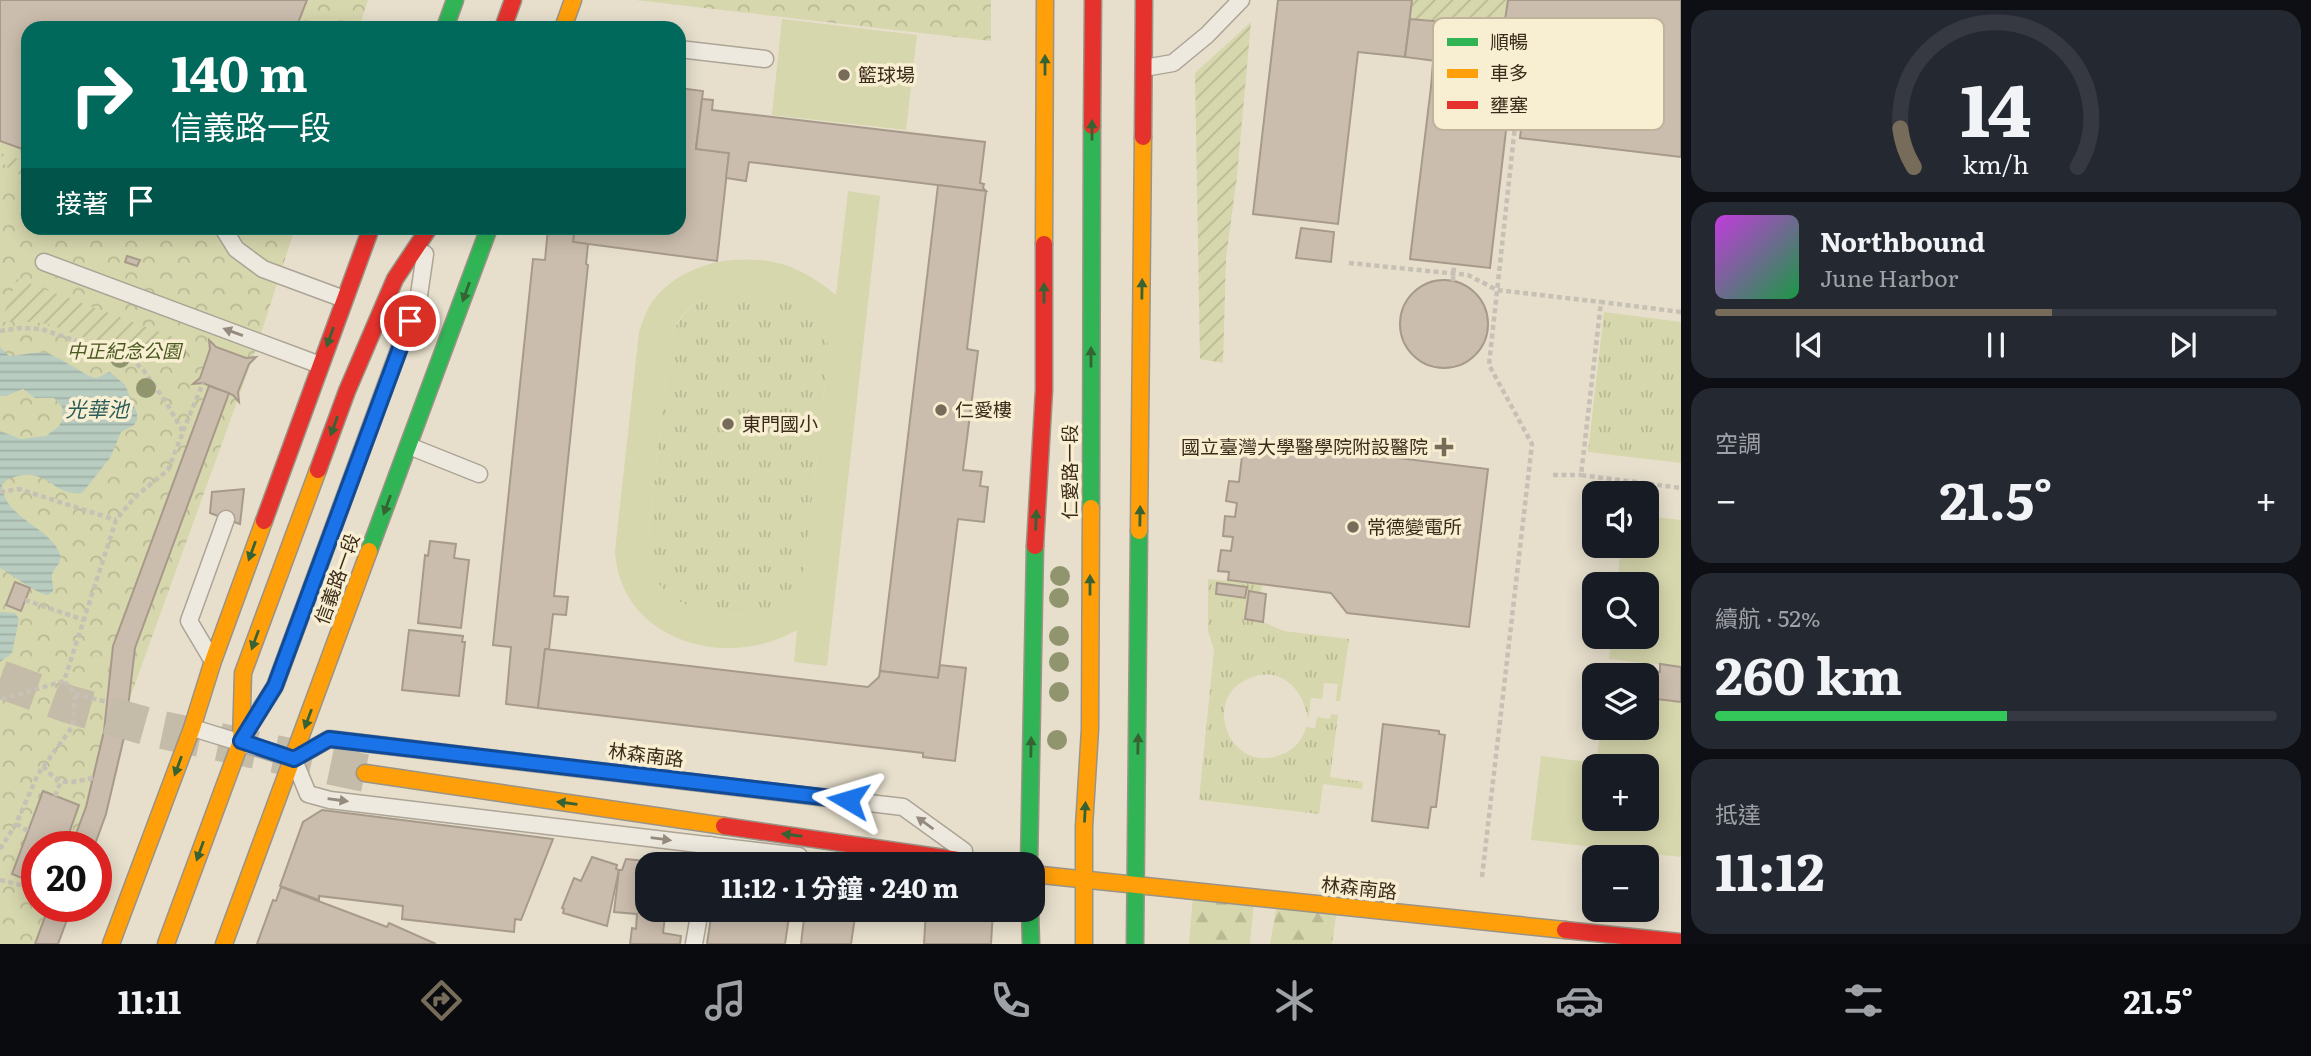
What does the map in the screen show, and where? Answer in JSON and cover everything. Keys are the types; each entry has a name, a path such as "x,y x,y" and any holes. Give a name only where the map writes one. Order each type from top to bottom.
{"main road":[{"path":"448,21 455,0"},
{"path":"506,21 513,0"},
{"path":"566,21 573,0"},
{"name":"仁愛路一段","path":"1029,852 1036,519 1044,390 1045,0"},
{"name":"仁愛路一段","path":"1084,944 1084,827 1090,729 1093,0"},
{"path":"1135,944 1144,0"},
{"path":"111,944 192,727 213,661 367,235"},
{"name":"信義路一段","path":"166,944 241,741 243,673 347,391 395,279 425,235"},
{"name":"信義路一段","path":"223,944 294,759 486,235"},
{"path":"365,773 902,852"},
{"name":"林森南路","path":"1045,876 1635,941 1681,942"},
{"path":"1030,922 1031,944"}],"lane":[{"path":"1144,68 1174,62 1207,35 1241,0"},
{"path":"686,50 765,59"},
{"path":"227,235 236,249 263,269 344,299"},
{"name":"信義路一段","path":"241,741 275,686 419,295 427,235"},
{"path":"44,262 320,365"},
{"path":"409,446 479,474"},
{"path":"213,661 189,621 226,519"},
{"path":"192,727 294,759 308,794 330,800 769,852"},
{"name":"林森南路","path":"294,759 329,739 903,807 966,852"},
{"path":"709,852 710,845"},
{"path":"694,944 698,922"}],"path":[{"path":"1482,877 1532,444 1489,365 1514,130"},
{"path":"1349,262 1468,275 1497,289 1681,312"},
{"path":"1453,281 1454,264"},
{"path":"1581,475 1601,302"},
{"path":"0,331 41,329 128,355 144,371 183,432"},
{"path":"64,681 116,520 135,497 168,470 203,383"},
{"path":"1553,475 1581,475 1681,488"},
{"path":"1,492 19,489 116,520"},
{"path":"25,600 83,620"},
{"path":"64,681 75,694 107,702"},
{"path":"0,700 64,681"},
{"path":"0,849 16,824 43,766 73,726 75,694"},
{"path":"43,766 54,779 67,783 93,778"},
{"path":"55,796 61,781"},
{"path":"16,824 28,831"},
{"path":"0,880 21,885"}],"green space":[{"name":"中正紀念公園","path":"0,0 368,0 361,21 21,21 21,235 293,235 255,352 82,831 21,831 21,922 49,922 41,944 0,944"},
{"path":"635,0 991,0 991,41"},
{"path":"1412,0 1508,0 1505,18 1433,18 1433,21 1410,19"},
{"name":"籃球場","path":"782,19 917,35 906,130 772,115"},
{"path":"1251,22 1237,176 1226,258 1223,363 1200,359 1195,73"},
{"path":"1,153 21,160 21,174 7,167"},
{"path":"848,191 880,196 827,666 794,662 797,630 769,642 740,648 710,647 682,640 656,626 636,607 621,582 615,551 639,332 646,314 667,285 682,275 698,268 732,260 750,259 785,265 812,278 836,295","holes":["724,294 764,294 788,301 809,314 818,323 829,347 804,569 800,581 788,597 771,608 750,614 728,615 684,604 666,592 653,576 646,556 670,339 683,315 701,300"]},
{"path":"17,279 173,337 166,354 159,356 148,368 145,360 128,347 100,343 48,324 1,322"},
{"path":"751,292 788,301 809,314 818,323 829,347 802,577 788,597 771,608 750,614 728,615 684,604 666,592 653,576 646,556 670,339 684,315 702,300 724,294"},
{"path":"1604,312 1681,322 1681,463 1588,452"},
{"path":"1659,517 1681,520 1681,667 1609,659 1610,649 1659,649 1659,572 1618,572 1620,558 1659,558"},
{"path":"1208,579 1262,584 1261,593 1249,592 1246,619 1263,622 1284,631 1349,639 1340,701 1336,701 1338,684 1324,683 1322,699 1311,698 1308,719 1302,699 1290,683 1272,675 1262,675 1250,678 1235,688 1226,702 1224,717 1227,732 1236,745 1248,755 1264,758 1283,754 1295,746 1306,727 1315,728 1317,717 1330,719 1331,714 1338,715 1330,777 1363,782 1362,789 1323,784 1319,814 1199,800 1214,650 1208,631"},
{"path":"1659,699 1681,702 1681,857 1659,855 1659,845 1582,846 1531,840 1541,756 1582,761 1582,831 1659,831 1659,754 1597,754 1599,740 1659,740"},
{"path":"1193,895 1254,902 1250,944 1189,944"},
{"path":"1277,905 1337,909 1332,944 1270,944"}],"water":[{"name":"光華池","path":"0,347 9,356 47,353 95,378 110,372 125,385 137,413 134,425 121,432 110,458 82,493 65,491 32,475 12,478 2,484 4,496 10,506 48,537 60,555 60,561 52,575 53,591 48,595 0,568 0,431 21,439 46,436 59,426 63,418 62,407 54,398 35,398 23,389 0,396"},
{"path":"0,612 15,613 19,619 12,653 0,662"}],"building":[{"path":"0,0 307,0 299,21 21,21 21,148 0,141"},
{"path":"1278,0 1412,0 1405,57 1358,52 1338,224 1253,214"},
{"path":"1508,0 1681,0 1681,157 1520,138 1521,130 1664,130 1664,18 1505,18"},
{"path":"1410,19 1433,21 1433,61 1405,57"},
{"path":"1433,87 1433,130 1506,130 1490,268 1410,259"},
{"path":"686,89 703,91 696,149 729,153 717,261 573,242 574,235 686,235"},
{"path":"702,99 713,100 712,110 985,142 980,183 984,184 986,191 749,162 746,181 726,178 729,153 696,149"},
{"name":"仁愛樓","path":"938,185 986,191 967,349 978,351 963,470 982,472 980,486 988,487 984,522 958,519 938,678 880,671"},
{"path":"1301,228 1334,232 1331,262 1296,258"},
{"path":"547,235 574,235 573,242 588,244 554,596 568,597 566,615 553,614 549,649 545,649 538,708 506,704 511,647 493,645 533,259 545,260"},
{"path":"127,256 140,260 137,266 125,262"},
{"path":"1444,280 1461,283 1475,293 1485,307 1488,324 1485,341 1475,355 1461,365 1444,368 1427,365 1413,355 1403,341 1400,324 1403,307 1413,293 1427,283"},
{"path":"209,340 216,347 246,358 256,357 249,364 238,392 239,402 233,395 203,383 193,384 200,378 210,349"},
{"path":"209,386 229,393 135,648 125,733 106,814 100,831 77,831 86,807 104,731 113,646"},
{"name":"常德變電所","path":"1244,439 1488,469 1469,627 1347,613 1331,593 1228,580 1229,572 1218,571 1221,550 1231,551 1233,537 1223,536 1225,516 1235,517 1237,503 1226,501 1229,481 1239,482"},
{"path":"244,489 240,524 210,513 212,492"},
{"path":"430,541 456,544 454,558 469,560 461,628 418,623 425,555 428,556"},
{"path":"15,582 30,588 21,611 6,605"},
{"path":"1217,583 1247,587 1245,598 1216,594"},
{"path":"1249,591 1266,594 1263,622 1245,619"},
{"path":"409,630 463,636 462,642 465,642 459,696 402,690"},
{"path":"545,649 868,687 879,677 880,671 938,678 940,665 966,668 955,761 923,757 923,753 538,708"},
{"path":"1660,664 1681,667 1681,702 1659,699"},
{"path":"1383,724 1439,731 1439,734 1445,735 1436,807 1431,807 1428,828 1372,821"},
{"path":"43,791 79,805 70,831 28,831"},
{"path":"322,810 553,839 521,920 515,919 514,932 402,919 403,906 319,896 319,900 280,886 303,822"},
{"path":"21,850 21,878 12,874"},
{"path":"592,857 617,865 616,869 619,870 607,926 563,913 562,908 574,878 581,881"},
{"path":"626,859 635,860 635,914 614,912 619,870 622,870"},
{"path":"281,887 387,927 389,923 436,944 257,944 273,900 276,901"},
{"path":"43,922 66,922 58,944 35,944"},
{"path":"636,922 664,922 663,933 681,936 680,944 630,944 632,928 636,929"},
{"path":"710,922 788,922 785,944 707,944"},
{"path":"804,922 854,922 851,944 801,944"},
{"path":"925,922 992,922 991,944 924,944"}],"tunnel":[{"path":"0,679 68,704 153,728 365,773"}],"traffic: fast":[{"path":"448,21 455,0"},
{"path":"1091,508 1092,126"},
{"path":"369,551 486,235"},
{"path":"1135,944 1139,531"},
{"path":"1029,852 1035,546"},
{"path":"1030,922 1031,944"}],"traffic: slow":[{"path":"566,21 573,0"},
{"path":"1044,244 1045,0"},
{"path":"1139,531 1143,137"},
{"path":"166,944 241,741 243,673 318,470"},
{"path":"1084,944 1084,827 1090,729 1091,508"},
{"path":"111,944 192,728 213,661 264,521"},
{"path":"224,944 369,551"},
{"path":"365,773 724,826"},
{"path":"1045,875 1565,930"}],"traffic: jam":[{"path":"506,21 513,0"},
{"path":"1092,126 1093,0"},
{"path":"1143,137 1144,0"},
{"path":"264,521 368,235"},
{"path":"318,470 347,391 395,279 424,235"},
{"path":"1035,546 1044,390 1044,244"},
{"path":"724,826 903,852"},
{"path":"1565,930 1681,942"}],"place":[{"name":"籃球場","path":"844,75"},
{"name":"仁愛樓","path":"941,410"},
{"name":"東門國小","path":"728,424"},
{"name":"國立臺灣大學醫學院附設醫院","path":"1444,447"},
{"name":"常德變電所","path":"1353,527"}],"route":[{"path":"410,321 275,686 241,741 294,759 329,739 848,800"}]}
